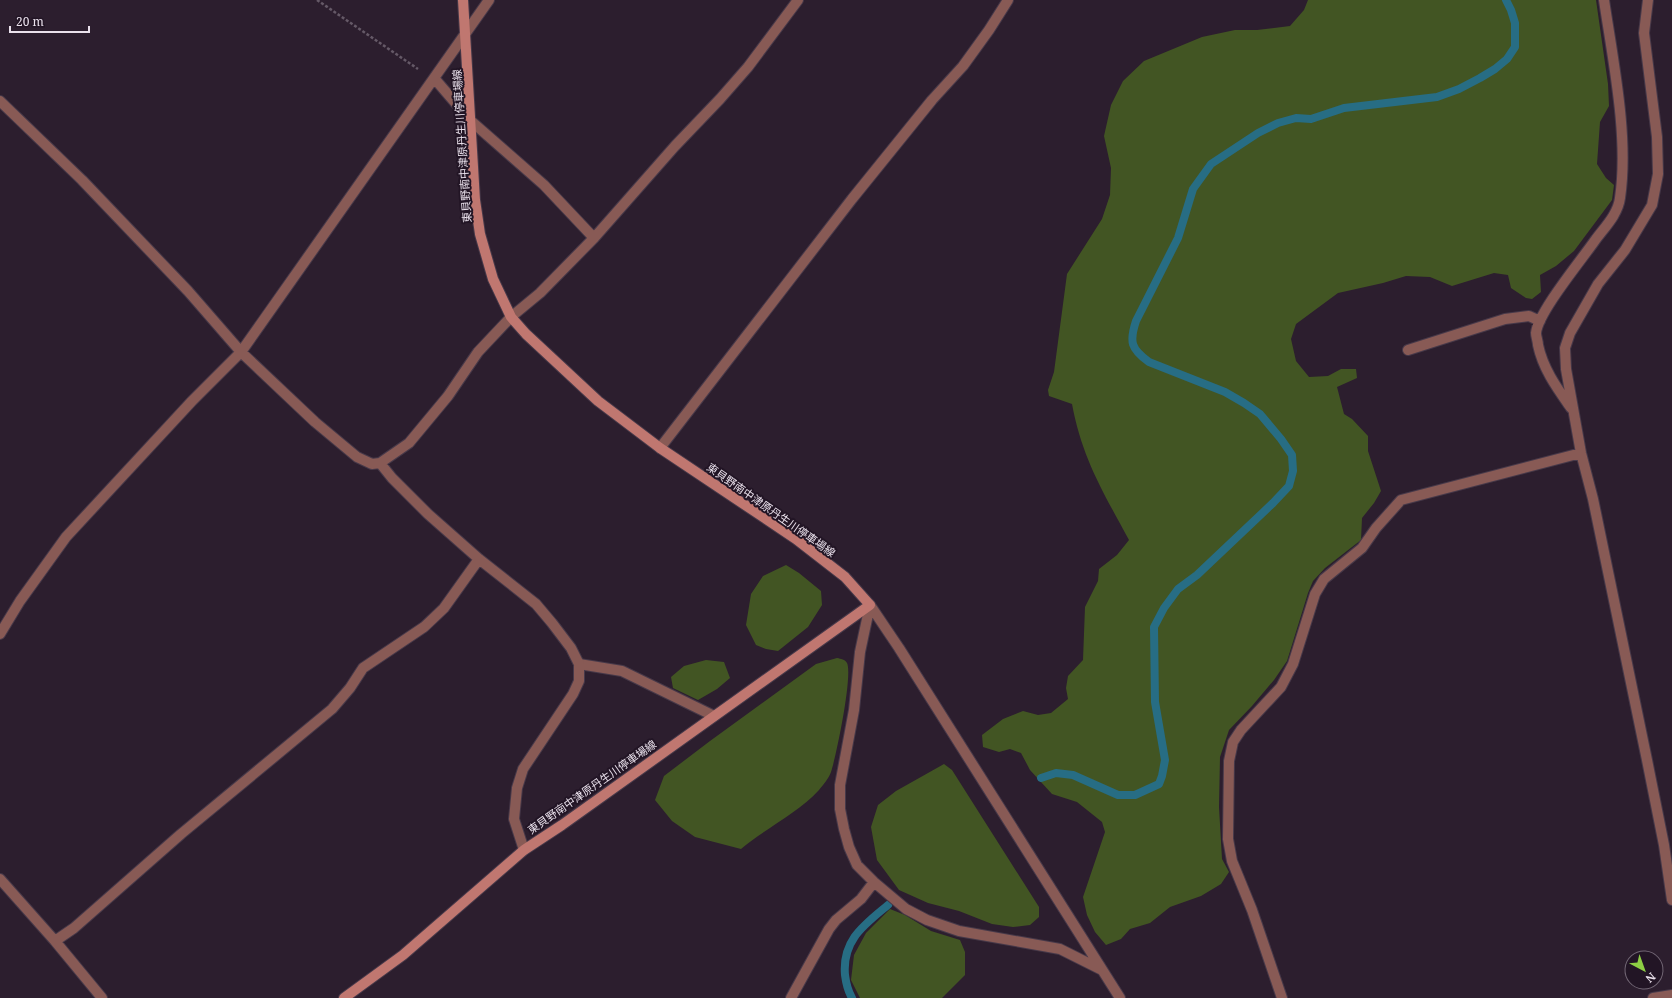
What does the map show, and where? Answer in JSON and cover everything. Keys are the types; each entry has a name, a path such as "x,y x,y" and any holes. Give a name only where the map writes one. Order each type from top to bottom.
{"main road":[{"name":"東貝野南中津原丹生川停車場線","path":"344,998 403,955 524,850 562,825 870,605 845,577 809,548 660,448 598,402 526,334 511,317 493,279 480,234 475,200 463,0"}],"street":[{"path":"0,634 20,601 66,537 192,401 241,352 489,0"},
{"path":"0,101 87,186 188,291 241,352 315,422 357,457 372,464 380,463 409,443 448,396 478,352 511,317 540,293 594,238 675,146 725,94 748,67 798,0"},
{"path":"660,448 852,199 932,100 963,66 989,30 1008,0"},
{"path":"1573,411 1551,379 1541,358 1536,333 1540,321 1567,279 1614,216 1620,200 1623,160 1618,100 1604,0"},
{"path":"1648,0 1644,33 1657,137 1658,174 1652,205 1625,250 1598,284 1570,333 1565,348 1566,369 1581,453 1649,768 1664,846 1672,900"},
{"path":"434,78 471,121 544,185 594,238"},
{"path":"1408,350 1505,318 1529,316 1540,321"},
{"path":"1282,998 1252,910 1232,861 1228,839 1229,761 1233,742 1241,730 1282,687 1293,664 1315,594 1324,579 1362,548 1376,528 1400,500 1581,453"},
{"path":"380,463 392,478 428,514 479,559 536,604 570,648 579,664 579,681 573,694 523,769 517,788 514,819 524,850"},
{"path":"55,941 74,928 181,834 332,709 350,688 363,668 424,627 444,608 479,559"},
{"path":"870,605 860,652 854,710 840,785 840,809 849,847 857,865 874,882 906,909 943,926 959,931 1060,949 1100,968"},
{"path":"870,605 899,648 1120,998"},
{"path":"579,664 622,671 714,716"},
{"path":"0,879 55,941 102,998"},
{"path":"791,998 829,929 836,920 860,899 874,882"},
{"path":"1653,998 1672,996"}],"path":[{"path":"317,0 434,78"}],"green space":[{"path":"1308,0 1596,0 1608,84 1609,106 1600,122 1597,164 1606,178 1614,185 1612,200 1574,251 1556,266 1540,275 1541,292 1532,299 1526,298 1511,288 1508,275 1494,273 1452,286 1430,277 1406,276 1383,283 1338,293 1296,324 1291,339 1296,361 1309,377 1328,376 1341,369 1356,369 1357,378 1337,387 1344,414 1352,419 1368,436 1368,451 1381,491 1362,518 1361,540 1325,568 1313,581 1287,661 1274,680 1229,730 1220,757 1219,807 1222,859 1229,872 1221,884 1201,896 1170,907 1150,923 1130,929 1121,939 1106,945 1095,932 1087,915 1083,897 1105,832 1102,822 1077,802 1052,794 1030,770 1021,753 1010,749 999,752 983,747 982,735 1003,719 1023,711 1038,715 1051,713 1068,699 1066,688 1068,676 1083,660 1085,607 1098,581 1099,569 1117,555 1129,540 1094,474 1081,441 1072,404 1049,396 1048,390 1054,372 1067,274 1102,219 1110,195 1111,168 1104,136 1111,105 1123,81 1144,61 1202,37 1235,30 1257,30 1290,26 1304,10"},
{"path":"786,565 799,573 821,591 822,605 808,627 778,651 766,649 756,645 746,625 751,594 763,576"},
{"path":"837,658 843,659 847,663 848,671 846,699 840,734 830,774 819,790 811,798 741,849 695,837 672,821 655,800 664,776 816,664"},
{"path":"706,660 724,662 730,678 717,689 698,700 673,688 671,677 684,666"},
{"path":"944,764 952,770 1039,907 1039,917 1030,925 1013,927 992,924 959,911 928,903 899,890 877,860 871,827 878,805 896,791"},
{"path":"890,909 905,915 931,931 960,940 965,952 965,975 942,998 860,998 851,980 854,955 866,933"}],"waterway":[{"path":"1041,778 1056,773 1073,775 1118,795 1135,795 1159,784 1165,760 1155,702 1154,627 1164,608 1178,589 1197,575 1273,503 1289,486 1293,471 1292,455 1260,414 1225,392 1149,362 1138,353 1133,344 1132,340 1136,321 1178,238 1193,189 1211,164 1258,133 1278,123 1296,118 1311,119 1344,108 1437,97 1459,89 1495,69 1507,59 1515,47 1515,23 1506,0"},
{"path":"852,998 847,987 845,975 847,952 856,934 888,905"}]}
